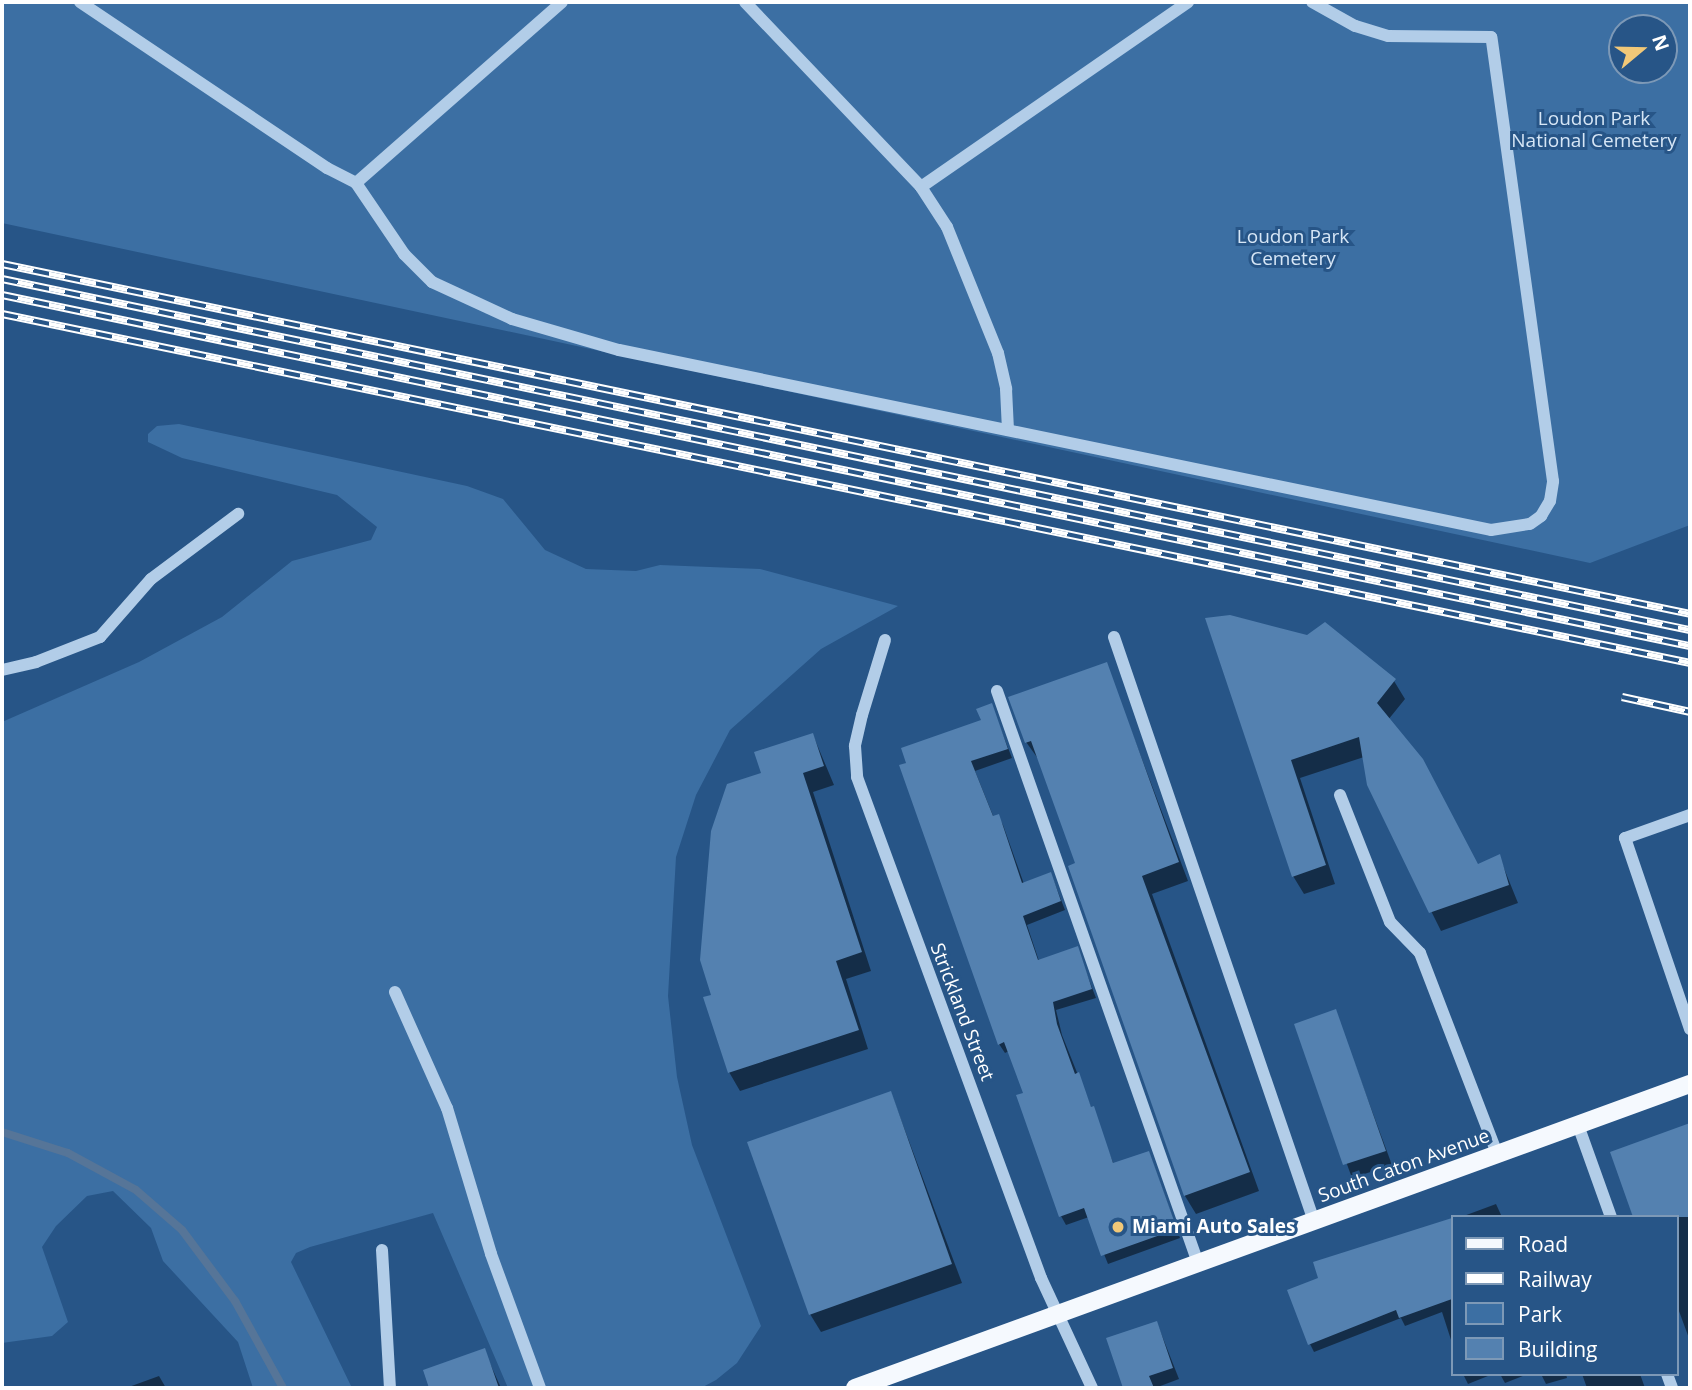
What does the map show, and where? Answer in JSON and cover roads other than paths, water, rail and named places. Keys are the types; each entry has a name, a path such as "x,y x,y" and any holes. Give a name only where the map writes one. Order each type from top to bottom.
{"main road":[{"name":"South Caton Avenue","path":"855,1388 1690,1084"}],"street":[{"path":"80,2 327,168 356,183 404,254 432,282 512,319 620,350 1491,530 1521,526 1541,516 1550,501 1553,481 1491,37 1454,40 1388,36 1355,26 1312,2"},
{"path":"356,183 562,2"},
{"path":"745,2 922,187 947,227 982,307 1006,388 1008,430"},
{"path":"922,187 1188,2"},
{"path":"2,670 36,662 100,637 151,579 238,514"},
{"path":"1114,637 1314,1221"},
{"name":"Strickland Street","path":"885,640 857,736 857,778 1041,1278 1092,1388"},
{"path":"997,691 1198,1263"},
{"path":"1340,795 1390,922 1420,953 1497,1154"},
{"path":"1690,815 1625,838 1690,1029"},
{"path":"395,992 447,1108 491,1254 540,1388"},
{"path":"1577,1125 1610,1215"},
{"path":"382,1250 390,1388"}],"waterway":[{"path":"2,1132 68,1153 136,1190 182,1230 235,1301 283,1388"}],"railway":[{"path":"2,264 1690,614"},
{"path":"2,279 1690,630"},
{"path":"2,295 1690,646"},
{"path":"2,314 1690,663"},
{"path":"1622,697 1690,712"}],"place":[{"name":"Miami Auto Sales","path":"1118,1227"}],"park label":[{"name":"Loudon Park National Cemetery","path":"1594,130"},
{"name":"Loudon Park Cemetery","path":"1293,248"}]}
